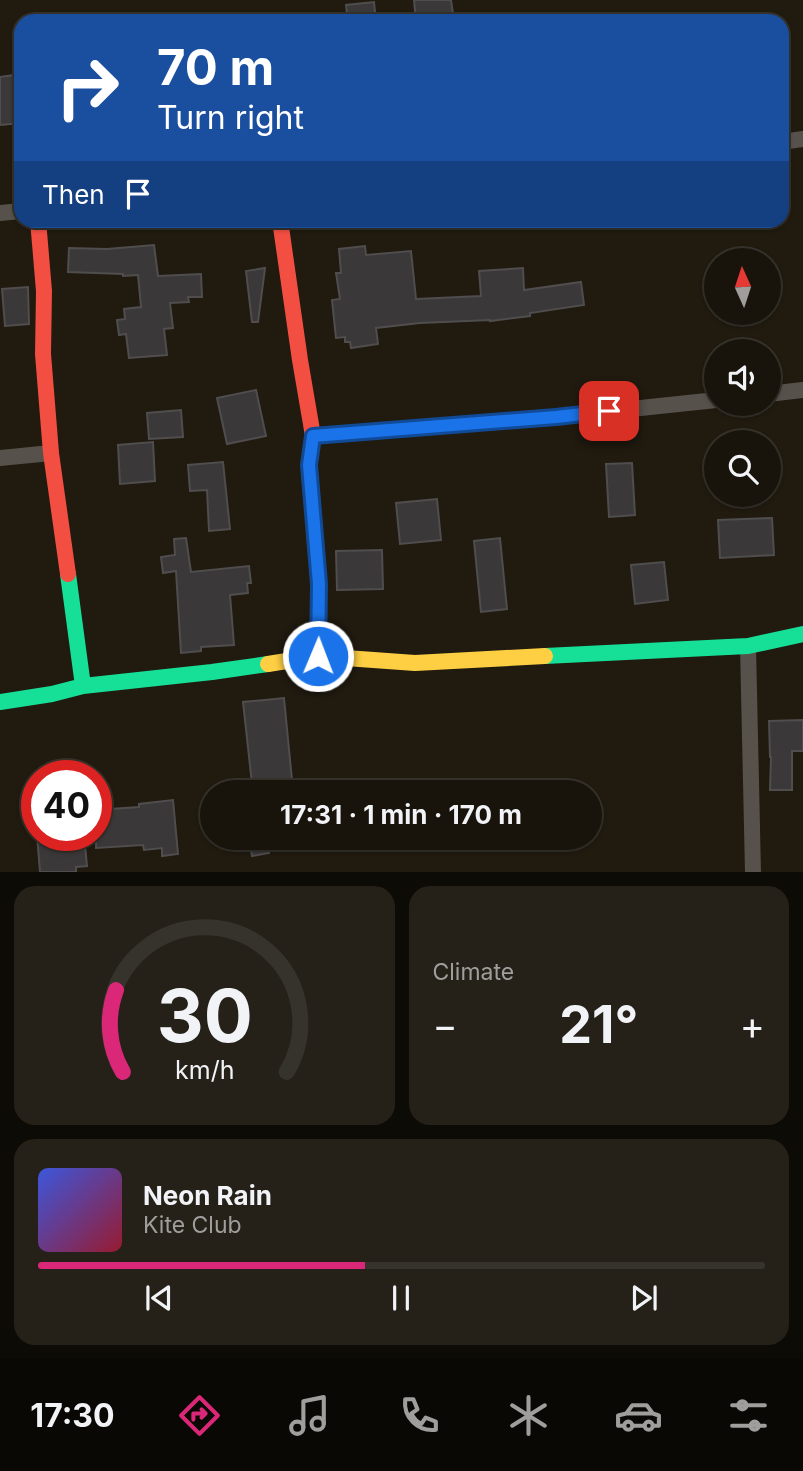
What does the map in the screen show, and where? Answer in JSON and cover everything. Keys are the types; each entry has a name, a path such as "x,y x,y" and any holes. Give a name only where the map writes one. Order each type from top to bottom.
{"street":[{"path":"39,228 44,291 43,354 51,453 83,686"},
{"path":"281,228 313,436 309,465 319,584 318,656"},
{"path":"781,393 803,390"},
{"path":"313,436 556,417 704,401"},
{"path":"0,458 51,453"},
{"path":"0,702 83,686 212,672 318,656 415,663 748,646 803,634"},
{"path":"748,646 753,872"}],"building":[{"path":"414,0 451,0 453,14 415,14"},
{"path":"374,2 375,14 347,14 346,5"},
{"path":"14,75 14,124 0,125 0,77"},
{"path":"154,245 158,276 201,274 202,297 188,297 189,302 170,303 173,328 164,329 167,355 129,358 126,334 119,335 117,320 125,319 124,309 141,307 138,275 68,272 69,248 107,249"},
{"path":"365,246 366,255 411,251 416,299 481,296 479,271 523,268 524,290 581,282 584,305 490,321 420,323 376,328 378,344 351,348 350,342 345,342 345,337 336,338 332,300 340,299 336,273 341,273 339,249"},
{"path":"265,268 258,322 252,322 246,271"},
{"path":"28,287 29,324 5,326 2,289"},
{"path":"256,390 266,436 227,444 217,398"},
{"path":"181,410 183,437 149,439 147,413"},
{"path":"153,442 155,481 120,484 118,445"},
{"path":"223,462 230,529 209,531 207,490 190,491 188,465"},
{"path":"632,463 635,515 609,517 606,464"},
{"path":"437,499 441,540 400,544 396,503"},
{"path":"772,518 774,555 720,558 718,520"},
{"path":"186,538 191,572 249,566 251,583 247,583 248,593 230,595 234,645 201,647 201,651 181,653 176,571 163,573 161,557 175,555 174,539"},
{"path":"500,538 507,609 481,612 474,541"},
{"path":"382,550 383,589 337,590 336,551"},
{"path":"664,562 668,600 635,604 631,565"},
{"path":"284,698 292,780 252,780 243,702"},
{"path":"803,720 803,751 792,751 792,790 770,790 769,721"},
{"path":"173,800 178,854 162,856 162,848 144,850 143,845 112,847 112,809 139,807 139,804"},
{"path":"251,850 269,850 269,853 252,856"},
{"path":"38,851 86,851 87,866 76,867 76,872 40,872"}],"traffic: fast":[{"path":"68,574 83,686"},
{"path":"545,656 748,646 803,634"},
{"path":"0,702 83,686 268,664"}],"traffic: slow":[{"path":"316,547 319,584 318,656"},
{"path":"268,664 318,656 415,663 545,656"}],"traffic: jam":[{"path":"39,228 44,291 43,354 51,453 68,574"},
{"path":"281,228 313,436 309,465 316,547"}],"route":[{"path":"318,656 319,584 309,465 313,436 609,411"}]}
